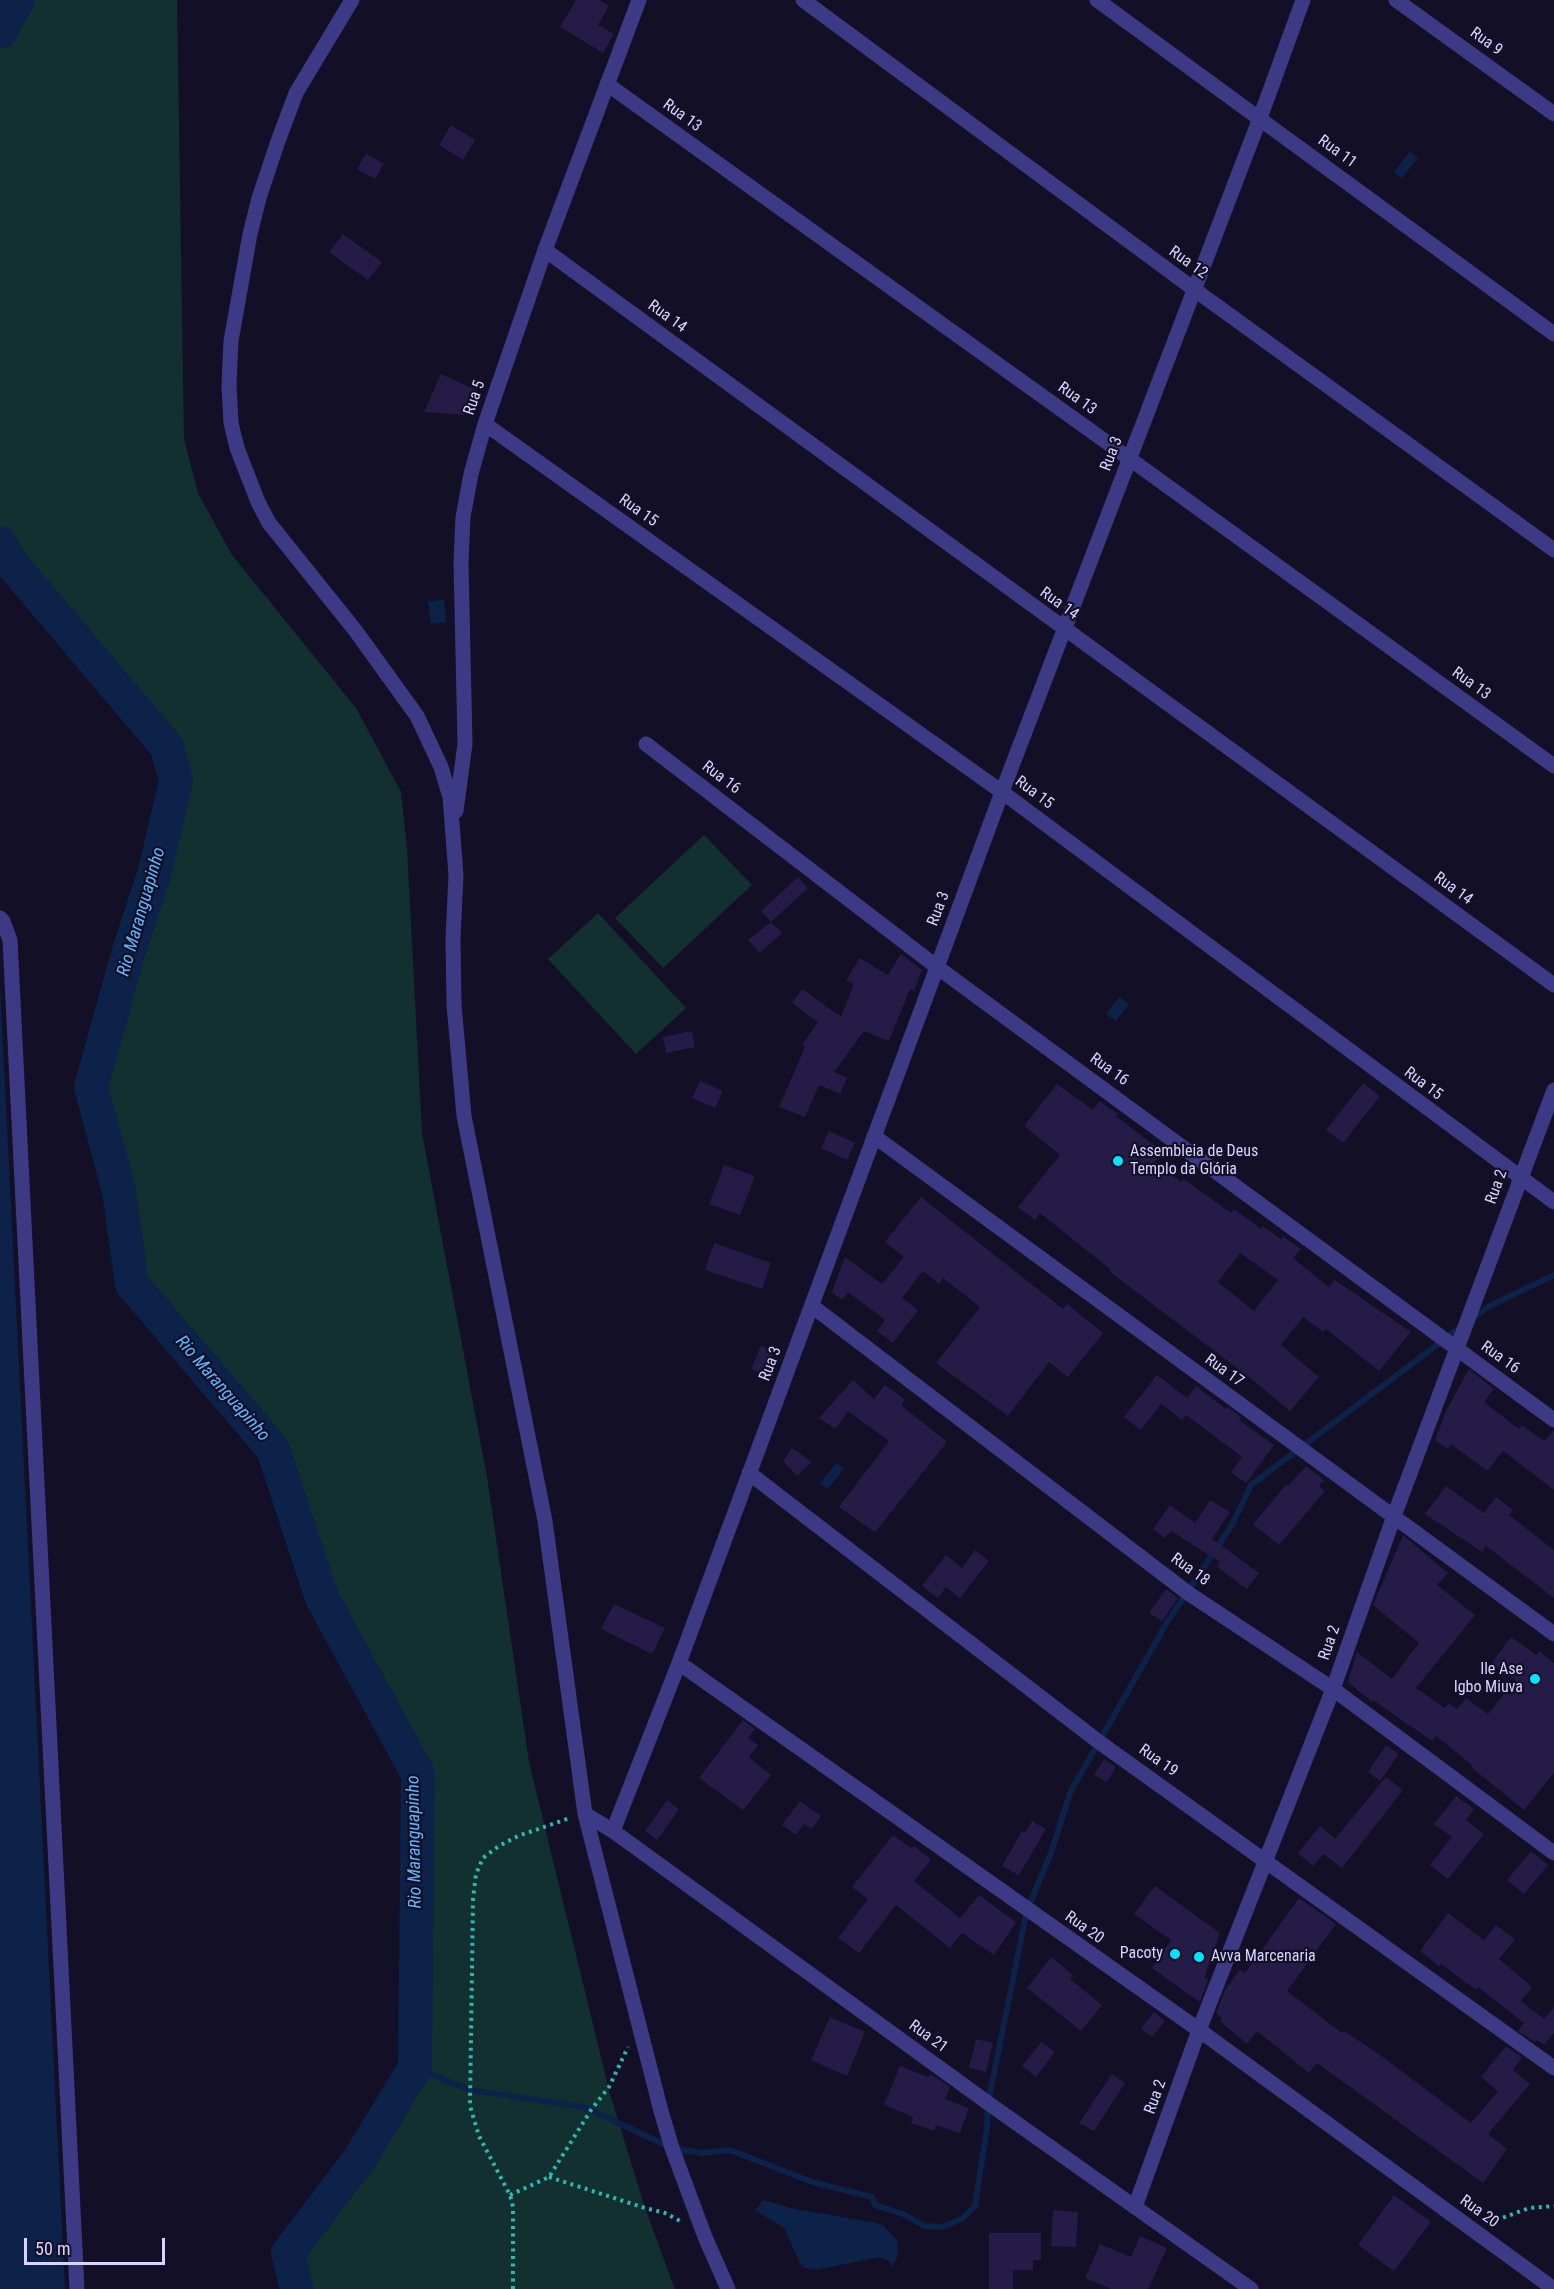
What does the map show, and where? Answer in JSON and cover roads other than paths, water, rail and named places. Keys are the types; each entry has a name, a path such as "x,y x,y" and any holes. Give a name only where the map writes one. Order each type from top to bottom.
{"street":[{"path":"352,0 297,93 277,144 260,198 250,234 231,341 229,385 231,423 243,464 269,523 355,630 417,716 444,777 450,797 456,875 453,938 454,1005 464,1116 545,1521 585,1814 672,2148 705,2237 728,2289"},
{"name":"Rua 5","path":"452,829 461,784 465,744 461,562 463,517 471,474 484,424 545,250 639,0"},
{"name":"Rua 12","path":"803,0 1195,290 1554,550"},
{"name":"Rua 11","path":"1097,0 1554,334"},
{"name":"Rua 3","path":"613,1831 679,1663 1002,792 1304,0"},
{"name":"Rua 9","path":"1396,0 1554,114"},
{"name":"Rua 13","path":"607,84 1554,766"},
{"name":"Rua 14","path":"545,250 1554,985"},
{"name":"Rua 15","path":"484,424 1002,792 1554,1202"},
{"name":"Rua 16","path":"646,744 937,966 1554,1420"},
{"path":"0,918 10,940 77,2289"},
{"name":"Rua 2","path":"1135,2207 1265,1859 1333,1689 1394,1516 1554,1089"},
{"name":"Rua 17","path":"874,1136 1554,1634"},
{"name":"Rua 18","path":"812,1306 1188,1593 1333,1689 1554,1853"},
{"name":"Rua 19","path":"749,1473 1099,1742 1554,2068"},
{"name":"Rua 20","path":"679,1663 1200,2030 1554,2289"},
{"name":"Rua 21","path":"585,1814 613,1831 1251,2289"}],"water":[{"path":"1410,151 1418,158 1402,178 1394,172"},
{"path":"444,600 446,622 431,624 428,601"},
{"path":"0,985 65,2289 0,2289"},
{"path":"1119,997 1129,1004 1116,1021 1106,1014"},
{"path":"836,1463 844,1469 828,1489 820,1483"},
{"path":"763,2200 795,2209 884,2226 897,2240 898,2255 893,2267 889,2261 879,2257 816,2270 805,2268 800,2263 784,2228 755,2210"}],"waterway":[{"name":"Rio Maranguapinho","path":"0,32 18,0"},
{"name":"Rio Maranguapinho","path":"0,543 11,563 167,747 176,781 155,871 128,954 91,1087 119,1191 132,1284 273,1449 322,1598 418,1774 415,2068 358,2161 288,2253 297,2289"},
{"path":"1473,1318 1488,1307 1554,1275"},
{"path":"415,2068 470,2090 584,2107 672,2148 701,2153 730,2150 812,2182 872,2197 875,2205 903,2214 924,2226 942,2227 962,2219 975,2206 987,2127 988,2103 1027,1910 1051,1853 1070,1793 1166,1624 1232,1525 1251,1485 1462,1326"}],"place":[{"name":"Assembleia de Deus Templo da Glória","path":"1118,1161"},
{"name":"Ile Ase Igbo Miuva","path":"1535,1679"},
{"name":"Pacoty","path":"1175,1954"},
{"name":"Avva Marcenaria","path":"1199,1957"}]}
